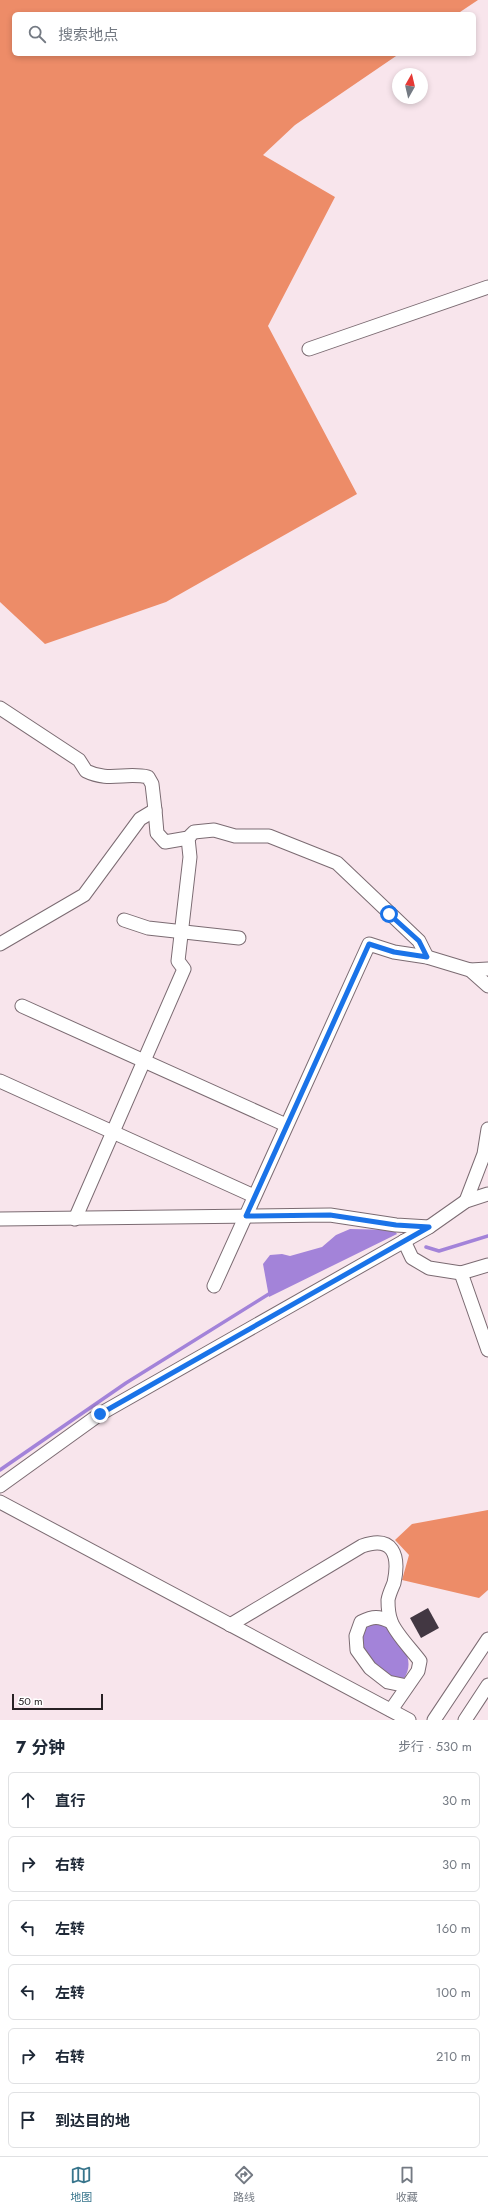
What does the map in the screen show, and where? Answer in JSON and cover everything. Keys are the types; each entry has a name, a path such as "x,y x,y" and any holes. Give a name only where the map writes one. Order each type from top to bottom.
{"street":[{"path":"309,349 488,287"},
{"path":"0,708 79,760 86,771 107,778 138,774 148,777 152,784 157,833 165,842 188,838 194,832 214,830 234,836 269,836 337,863 419,941 427,957"},
{"path":"0,944 84,895 140,819 154,810"},
{"path":"75,1219 184,969 178,961 190,856 188,838"},
{"path":"124,920 148,928 239,938"},
{"path":"214,1286 369,944 394,952 427,957 470,970 488,969"},
{"path":"470,970 488,986"},
{"path":"22,1006 286,1125"},
{"path":"0,1081 254,1196"},
{"path":"466,1201 484,1154 488,1129"},
{"path":"0,1486 100,1414 429,1227 466,1201 488,1194"},
{"path":"0,1219 330,1215 396,1225 429,1227"},
{"path":"404,1241 412,1258 429,1268 460,1273 488,1265"},
{"path":"460,1273 488,1350"},
{"path":"0,1502 409,1720"},
{"path":"230,1625 362,1546 375,1541 385,1542 392,1550 396,1564 394,1581 388,1601 391,1622 420,1661 418,1671 392,1710"},
{"path":"391,1622 382,1618 372,1617 361,1622 356,1636 357,1650 370,1668 388,1682 408,1686"},
{"path":"434,1720 488,1639"},
{"path":"465,1720 488,1685"}],"shaded area":[{"path":"0,0 478,0 460,12 12,12 12,56 396,56 295,125 263,155 335,197 268,326 357,494 166,602 45,644 0,602"},
{"path":"350,1229 394,1230 397,1234 269,1297 263,1264 270,1255 282,1254 290,1256 322,1247 336,1235"},
{"path":"488,1510 488,1590 479,1598 402,1580 409,1555 395,1540 412,1524"},
{"path":"384,1623 400,1643 407,1657 409,1664 403,1680 392,1678 371,1663 362,1646 361,1640 364,1625"}],"building":[{"path":"428,1608 439,1628 421,1638 410,1618"}],"waterway":[{"path":"426,1247 439,1251 488,1236"},
{"path":"0,1470 126,1383 272,1292"}],"route":[{"path":"100,1414 429,1227 396,1225 330,1215 246,1216 369,944 394,952 427,957 419,941 389,914"}]}
